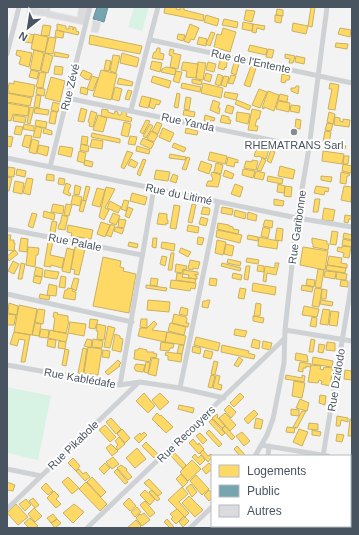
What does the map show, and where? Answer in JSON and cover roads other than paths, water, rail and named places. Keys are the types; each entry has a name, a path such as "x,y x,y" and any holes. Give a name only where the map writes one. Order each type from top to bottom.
{"street":[{"path":"7,54 19,7"},
{"name":"Rue Zévé","path":"50,167 90,7"},
{"path":"131,110 158,7"},
{"name":"Rue Garibonne","path":"255,455 273,419 284,363 284,339 297,218 309,148 327,7"},
{"name":"Rue de l'Entente","path":"150,40 352,82"},
{"name":"Rue Yanda","path":"67,98 309,148"},
{"name":"Rue du Litimé","path":"7,158 297,218 352,227"},
{"path":"120,385 154,188"},
{"path":"180,388 218,202"},
{"name":"Rue Palale","path":"7,229 142,255"},
{"name":"Rue Dzidodo","path":"325,455 352,281"},
{"path":"7,294 132,322"},
{"path":"285,330 352,341"},
{"name":"Rue Recouyers","path":"87,528 284,339"},
{"name":"Rue Kablédafe","path":"7,365 120,385 140,382 180,388 224,398"},
{"name":"Rue Pikabole","path":"7,509 140,382"},
{"path":"261,445 319,455"},
{"path":"268,455 269,446"},
{"path":"7,469 41,476"},
{"path":"190,528 211,508"}],"place":[{"name":"RHEMATRANS Sarl","path":"294,132"}]}
